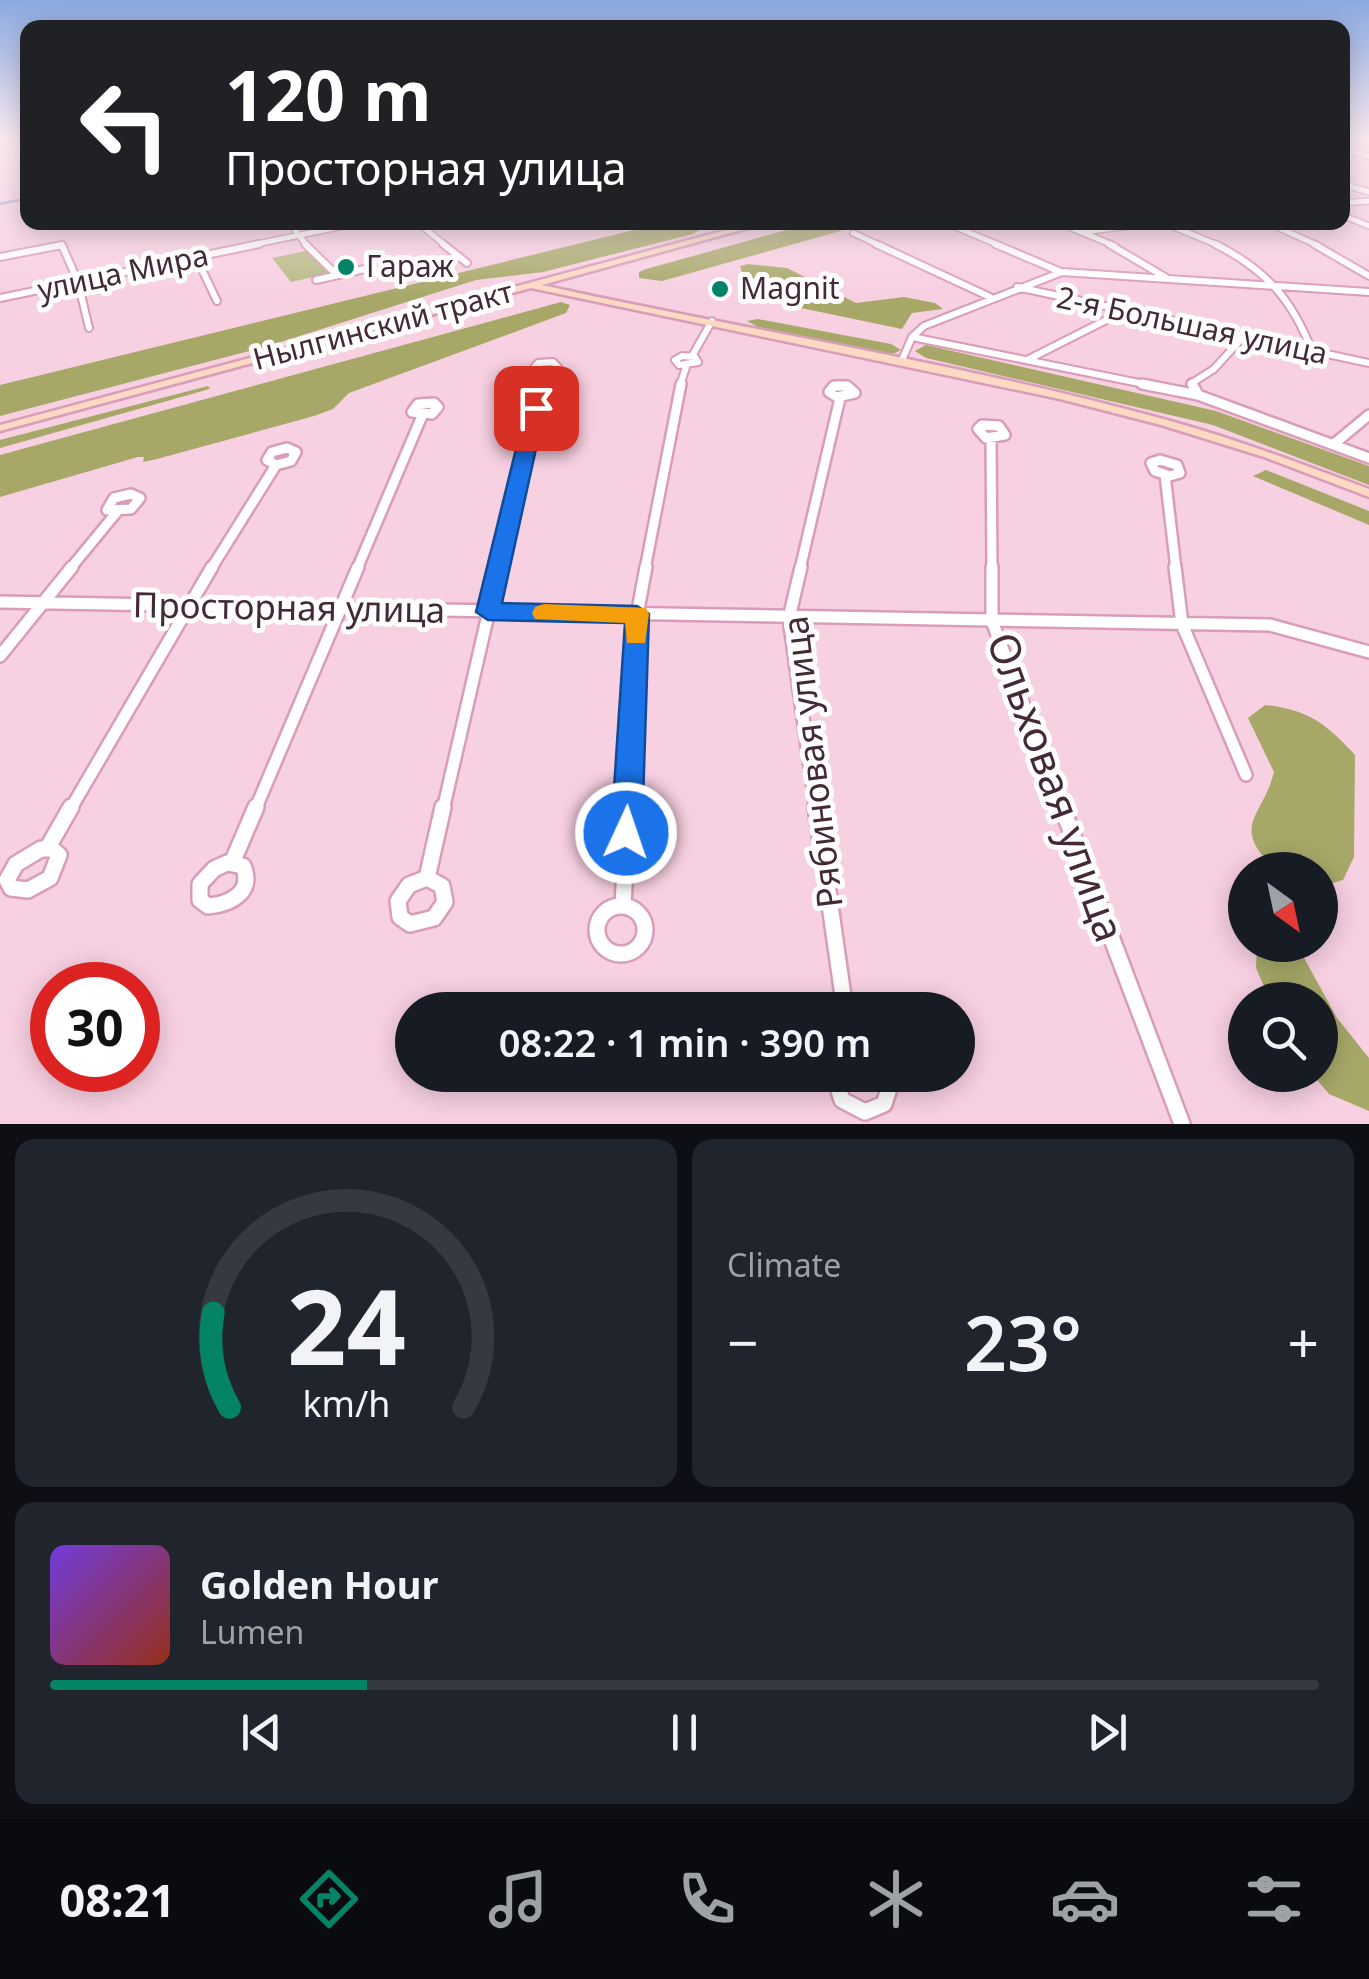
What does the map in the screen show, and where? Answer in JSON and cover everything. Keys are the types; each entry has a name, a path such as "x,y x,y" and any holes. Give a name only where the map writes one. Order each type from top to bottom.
{"main road":[{"name":"Нылгинский тракт","path":"0,428 738,230"},
{"path":"534,286 902,360 1191,428 1369,492"}],"street":[{"path":"295,230 337,275"},
{"name":"улица Мира","path":"0,298 326,230"},
{"path":"427,230 467,263"},
{"path":"963,230 1062,272 1369,292"},
{"path":"1077,230 1137,257 1166,278"},
{"path":"1082,232 1098,230"},
{"path":"1180,230 1223,248 1280,286 1295,309 1312,352"},
{"path":"1284,230 1320,246 1369,276"},
{"path":"852,233 990,297"},
{"path":"0,257 62,245 78,282 89,328"},
{"path":"196,258 217,301"},
{"path":"316,280 365,269"},
{"path":"902,360 912,338 924,326 1062,272"},
{"name":"2-я Большая улица","path":"1016,287 1369,363"},
{"path":"1026,360 1122,312"},
{"path":"623,906 637,614 677,396 689,361 712,322"},
{"path":"1198,395 1192,383 1214,369 1243,337"},
{"path":"912,338 1198,395 1369,458"},
{"path":"427,878 544,373"},
{"name":"Рябиновая улица","path":"840,398 789,618 842,992"},
{"path":"1334,444 1369,414"},
{"path":"232,863 422,416"},
{"name":"Ольховая улица","path":"991,439 992,621 1182,1124"},
{"path":"47,848 276,464"},
{"path":"1164,477 1182,624 1246,775"},
{"path":"0,656 116,512"},
{"name":"Просторная улица","path":"0,602 1270,625 1369,652"},
{"path":"838,1092 844,1103 865,1112 884,1104 888,1092"}],"green space":[{"path":"634,230 700,230 543,272 476,280 265,347 0,416 0,385"},
{"path":"787,230 844,230 662,281 639,278 639,272"},
{"path":"311,250 331,273 291,282 272,258"},
{"path":"740,266 787,268 856,303 904,297 935,303 943,309 912,313 902,329 777,303 755,293 757,280 742,272"},
{"path":"561,302 570,305 566,313 349,393 333,409 314,416 157,459 143,462 144,457 138,457 0,497 0,455"},
{"path":"758,319 891,344 901,350 893,354 758,327 747,321"},
{"path":"926,345 1216,411 1369,466 1369,485 1213,425 926,358 915,351"},
{"path":"208,386 206,390 0,448 0,440"},
{"path":"1266,470 1369,511 1369,525 1253,476"},
{"path":"1265,705 1293,710 1315,720 1355,755 1354,857 1343,880 1338,882 1338,852 1260,852 1254,842 1253,822 1274,772 1248,718"},
{"path":"1256,962 1306,962 1317,982 1262,982"},
{"path":"1338,1019 1369,1058 1369,1111 1329,1094 1338,1092"}],"waterway":[{"path":"0,204 20,200"}],"slow traffic":[{"path":"544,613 637,614 636,637"}],"place":[{"name":"Гараж","path":"346,267"},
{"name":"Magnit","path":"720,289"}],"route":[{"path":"536,408 488,612 637,614 626,833"}]}
